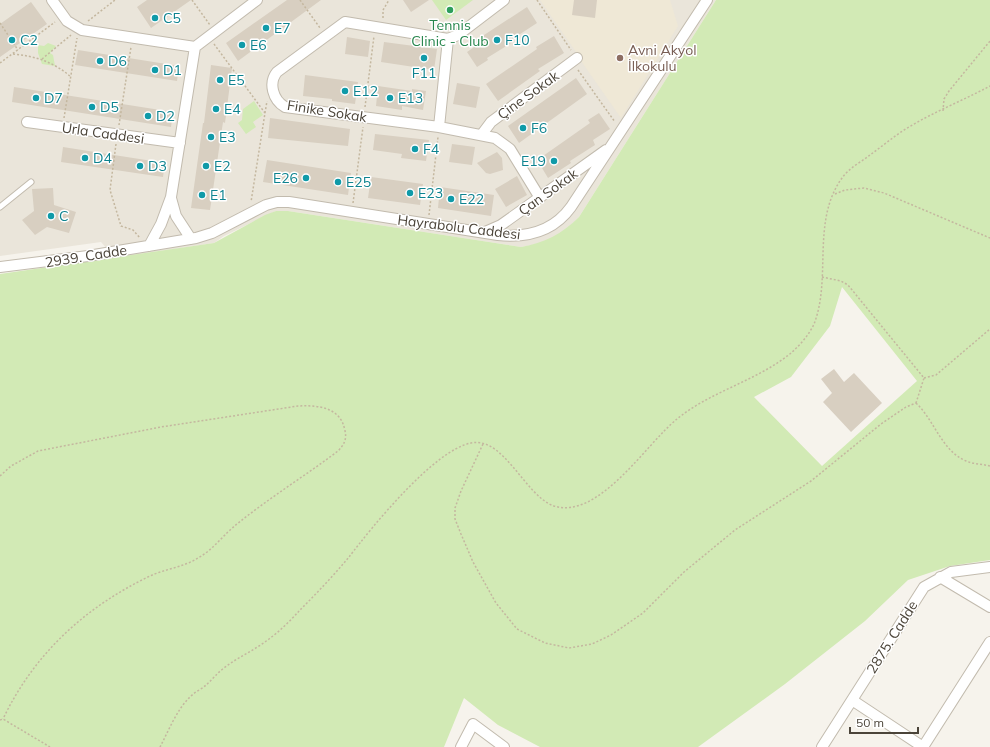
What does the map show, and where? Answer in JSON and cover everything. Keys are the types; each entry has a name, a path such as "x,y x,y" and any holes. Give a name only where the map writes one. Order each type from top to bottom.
{"street":[{"path":"52,0 71,24 79,29 195,47"},
{"path":"145,247 164,218 171,197 195,47 211,33 257,0"},
{"path":"439,127 448,39 458,35 504,0"},
{"name":"Hayrabolu Caddesi","path":"171,242 191,239 212,233 272,203 289,202 506,236 527,235 552,226 572,207 622,132 706,0"},
{"name":"Finike Sokak","path":"448,39 384,27 348,22 340,24 275,74 273,80 273,91 281,105 285,107 439,127 482,134 500,140 508,146 540,198"},
{"name":"Çine Sokak","path":"482,134 491,122 575,60"},
{"name":"Urla Caddesi","path":"27,122 180,143"},
{"name":"Çan Sokak","path":"480,232 491,230 501,225 612,145"},
{"path":"171,197 176,216 191,239"},
{"name":"2939. Cadde","path":"0,267 77,258 171,242"},
{"name":"2875. Cadde","path":"822,747 924,587 940,577 961,570 990,567"},
{"path":"940,577 990,607"},
{"path":"852,700 923,747 990,642"},
{"path":"461,747 473,724 504,747"}],"lane":[{"path":"0,207 31,182"}],"path":[{"path":"42,59 115,0"},
{"path":"192,0 211,33 265,113 249,214"},
{"path":"300,0 326,35"},
{"path":"384,27 383,10 389,0"},
{"path":"537,0 622,132"},
{"path":"0,63 64,16"},
{"path":"0,23 18,50"},
{"path":"63,127 79,29"},
{"path":"132,38 110,190 121,226 138,233 145,247"},
{"path":"942,111 944,99 949,91 990,41"},
{"path":"12,54 42,59 55,65 71,77"},
{"path":"160,747 175,719 190,697 223,669 273,636 301,610 347,559 372,526 417,479 442,457 471,442 483,444 491,447 502,456 540,497 550,505 561,508 586,504 604,493 677,419 699,404 772,366 791,352 813,326 822,277 823,238 827,215 833,195 841,180 849,171 905,130 990,86"},
{"path":"428,224 439,127"},
{"path":"833,195 838,192 854,188 884,193 990,238"},
{"path":"822,277 840,281 848,285 924,378"},
{"path":"924,378 936,375 990,329"},
{"path":"916,403 924,378"},
{"path":"483,444 460,491 455,508 455,519 461,534 473,562 496,603 518,629 545,643 569,648 592,644 611,635 643,613 684,572 735,530 811,481 880,424 906,407 916,403"},
{"path":"916,403 928,416 950,451 967,462 990,466"},
{"path":"0,476 11,466 38,451 161,427 298,406 318,406 333,410 343,421 346,434 345,442 338,451 238,523 198,558 118,593 83,616 47,651 24,680 3,719 0,720"},
{"path":"3,719 50,747"}],"shaded area":[{"path":"0,0 716,0 579,217 567,229 553,238 537,244 521,247 288,211 276,211 224,236 214,243 115,258 101,242 0,256"},
{"name":"Avni Akyol İlkokulu","path":"540,0 670,0 678,26 621,118 581,61 581,54 576,52"}],"green space":[{"name":"Tennis Clinic - Club","path":"432,0 473,0 446,20"},
{"path":"716,0 990,0 990,560 950,566 908,580 865,621 785,684 698,747 540,747 498,725 464,698 444,747 0,747 0,274 214,243 265,215 276,211 288,211 521,247 552,237 573,223 579,217","holes":["842,287 917,381 822,466 754,397 791,377 830,326"]},
{"path":"48,43 56,46 50,53 53,55 55,66 42,64 38,53 38,45 44,46"},
{"path":"254,101 263,115 253,122 256,127 246,134 238,123 242,120 243,109"}],"building":[{"name":"C5","path":"147,0 191,0 151,28 137,7"},
{"path":"287,0 321,0 238,61 226,43"},
{"path":"403,0 429,0 411,12"},
{"path":"574,0 597,0 595,18 572,15"},
{"name":"C2","path":"31,2 47,24 0,57 0,24"},
{"path":"527,7 537,23 511,40 513,42 487,58 488,60 477,67 467,52 483,41 481,37"},
{"path":"554,36 564,53 538,69 540,71 498,101 486,84 537,49 536,47"},
{"path":"347,37 370,41 368,57 345,54"},
{"path":"384,42 437,49 434,70 381,62"},
{"path":"78,50 179,66 177,81 75,65"},
{"path":"211,65 232,68 225,123 223,122 210,210 191,208"},
{"path":"305,75 358,82 355,104 332,101 332,99 303,96"},
{"path":"576,78 587,94 519,143 508,126"},
{"path":"457,83 480,87 476,108 453,104"},
{"path":"378,86 412,91 412,89 426,91 423,110 402,106 402,110 376,106"},
{"path":"14,87 173,112 171,127 12,102"},
{"path":"599,113 610,129 593,140 595,145 570,161 571,163 548,178 539,163 545,160 543,156 590,123 588,120"},
{"path":"270,118 350,129 348,146 268,138"},
{"path":"375,134 429,140 426,161 401,158 402,154 373,150"},
{"path":"452,144 475,147 472,165 449,162"},
{"path":"63,147 165,163 163,177 61,162"},
{"path":"497,152 502,158 503,170 490,174 486,173 477,163"},
{"path":"267,160 351,173 348,195 263,182"},
{"path":"517,176 527,195 506,207 495,189"},
{"path":"371,177 423,184 420,205 368,198"},
{"path":"440,187 494,195 491,216 438,208"},
{"name":"C","path":"53,188 54,205 76,212 69,233 47,227 35,235 22,220 34,211 32,189"},
{"path":"834,369 844,382 854,373 882,403 851,432 823,402 832,393 821,379"}],"place":[{"name":"Tennis Clinic - Club","path":"450,10"},
{"name":"C5","path":"155,18"},
{"name":"E7","path":"266,28"},
{"name":"C2","path":"12,40"},
{"name":"F10","path":"497,40"},
{"name":"E6","path":"242,45"},
{"name":"F11","path":"424,58"},
{"name":"Avni Akyol İlkokulu","path":"620,58"},
{"name":"D6","path":"100,61"},
{"name":"D1","path":"155,70"},
{"name":"E5","path":"220,80"},
{"name":"E12","path":"345,91"},
{"name":"D7","path":"36,98"},
{"name":"E13","path":"390,98"},
{"name":"D5","path":"92,107"},
{"name":"E4","path":"216,109"},
{"name":"D2","path":"148,116"},
{"name":"F6","path":"523,128"},
{"name":"E3","path":"211,137"},
{"name":"F4","path":"415,149"},
{"name":"D4","path":"85,158"},
{"name":"E19","path":"554,161"},
{"name":"D3","path":"140,166"},
{"name":"E2","path":"206,166"},
{"name":"E26","path":"306,178"},
{"name":"E25","path":"338,182"},
{"name":"E23","path":"410,193"},
{"name":"E1","path":"202,195"},
{"name":"E22","path":"451,199"},
{"name":"C","path":"51,216"}]}
